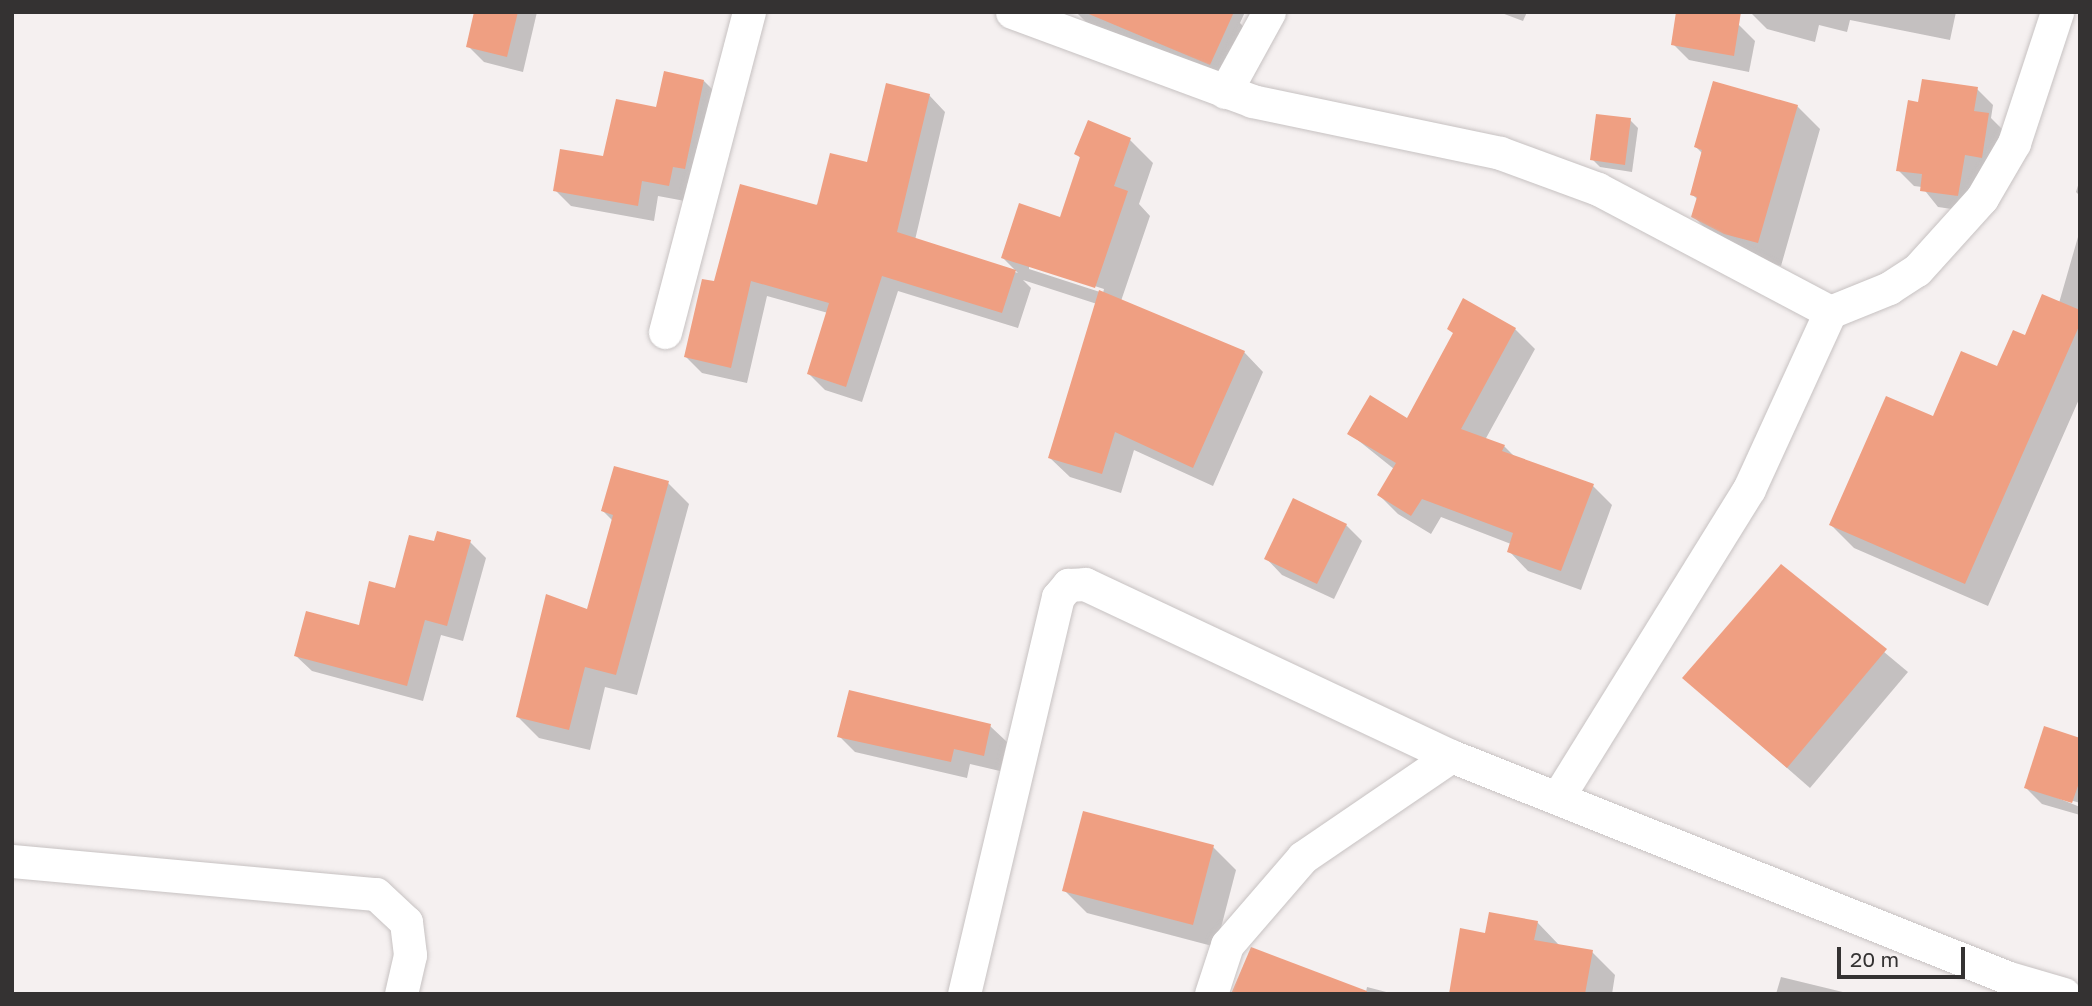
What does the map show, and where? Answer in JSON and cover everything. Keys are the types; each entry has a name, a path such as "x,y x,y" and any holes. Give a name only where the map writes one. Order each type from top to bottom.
{"street":[{"path":"665,332 749,12"},
{"path":"1012,12 1225,92 1500,153 1598,189 1829,312"},
{"path":"1225,92 1269,12"},
{"path":"1558,797 1749,489 1829,312 1889,288 1917,270 1982,198 2014,143 2057,12"},
{"path":"964,994 1058,597 1068,585 1085,583 1451,756 2009,978 2064,994"},
{"path":"1211,994 1227,945 1303,857 1451,756"},
{"path":"12,861 376,894 406,922 410,955 401,994"}],"building":[{"path":"474,12 518,12 507,57 466,47"},
{"path":"1084,12 1234,12 1210,65"},
{"path":"1676,12 1741,12 1734,56 1671,45"},
{"path":"664,71 704,80 685,169 673,167 669,186 642,181 638,206 553,191 560,149 603,156 616,99 656,107"},
{"path":"1922,79 1978,87 1974,111 1989,113 1982,158 1965,155 1958,196 1920,191 1922,174 1896,171 1908,100 1918,102"},
{"path":"1713,81 1798,105 1758,243 1724,234 1691,217 1697,197 1690,195 1702,150 1694,147"},
{"path":"886,83 930,94 897,232 1016,270 1002,313 882,276 846,387 807,374 829,303 751,281 731,368 684,357 702,279 714,281 740,184 817,205 830,153 867,162"},
{"path":"1596,114 1631,118 1625,165 1590,160"},
{"path":"1088,120 1131,138 1114,186 1128,191 1095,288 1001,258 1019,203 1060,217 1080,157 1074,154"},
{"path":"1099,290 1245,351 1193,468 1115,432 1102,474 1048,458"},
{"path":"2042,294 2080,310 2080,324 1965,584 1829,525 1886,396 1933,416 1961,351 1997,366 2013,330 2025,335"},
{"path":"1463,298 1516,328 1461,429 1505,445 1502,451 1594,484 1561,571 1507,552 1513,533 1422,499 1411,516 1377,495 1396,463 1347,434 1370,395 1407,418 1453,333 1447,329"},
{"path":"614,466 669,481 616,675 585,667 569,730 516,717 546,594 587,609 613,515 601,511"},
{"path":"1293,498 1347,524 1317,584 1264,559"},
{"path":"437,531 471,540 447,626 425,620 407,686 294,656 306,611 359,625 369,581 395,588 409,535 434,541"},
{"path":"1781,564 1887,649 1787,768 1682,678"},
{"path":"849,690 991,724 984,756 954,749 951,762 837,737"},
{"path":"2044,726 2080,738 2080,780 2072,803 2024,788"},
{"path":"1083,811 1214,845 1193,925 1062,891"},
{"path":"1489,912 1538,921 1534,940 1593,950 1585,994 1449,994 1460,928 1485,933"},
{"path":"1251,947 1367,991 1366,994 1231,994"}]}
